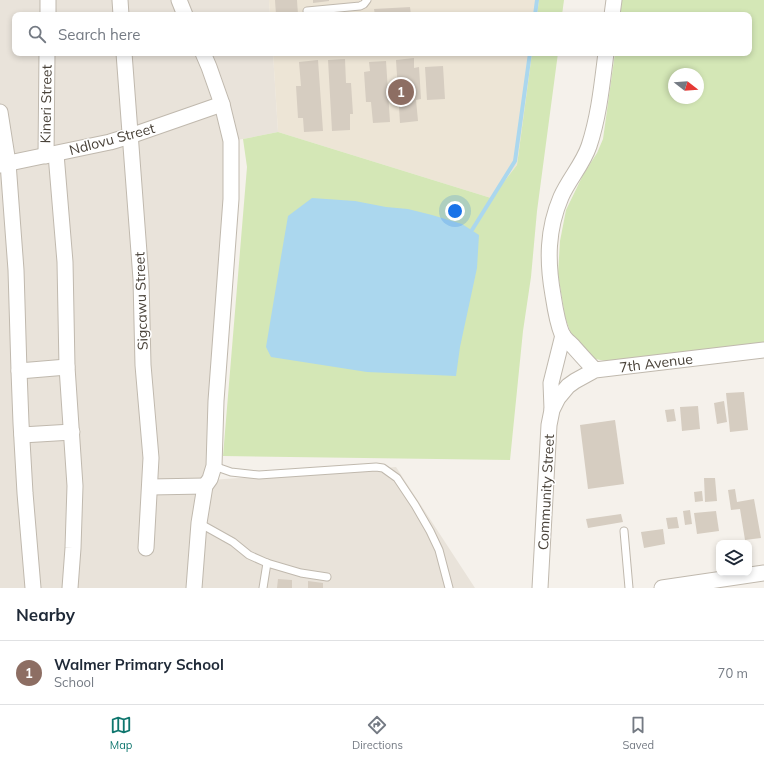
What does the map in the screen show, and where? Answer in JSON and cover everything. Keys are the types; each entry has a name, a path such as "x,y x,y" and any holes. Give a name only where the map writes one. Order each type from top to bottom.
{"street":[{"path":"48,0 48,12"},
{"path":"120,0 121,12"},
{"path":"179,0 184,12"},
{"path":"612,12 614,0"},
{"name":"Kineri Street","path":"47,56 51,155 65,262 67,367 75,486 70,588"},
{"name":"Sigcawu Street","path":"124,56 141,279 143,365 151,458 146,548"},
{"path":"194,588 199,523 205,486 210,479 214,466 216,401 231,199 231,141 222,104 204,56"},
{"path":"595,370 563,335 555,311 549,264 549,246 554,219 561,197 589,148 597,116 606,56"},
{"name":"Ndlovu Street","path":"4,164 110,142 222,104"},
{"path":"0,112 4,164 16,270 22,435 33,588"},
{"name":"Community Street","path":"540,588 549,425 555,404 551,383 563,335"},
{"name":"7th Avenue","path":"555,404 568,386 595,370 764,350"},
{"path":"19,371 67,367"},
{"path":"22,435 72,432"},
{"path":"150,486 205,486"},
{"path":"662,588 764,573"}],"lane":[{"path":"306,11 360,6 367,0"},
{"path":"214,466 231,472 259,475 376,467 383,468 397,478 430,531 439,550 449,588"},
{"path":"199,523 232,542 249,555 267,563 301,573 327,577"},
{"path":"624,531 629,588"},
{"path":"263,588 267,563"}],"shaded area":[{"path":"0,0 269,0 270,12 12,12 12,56 273,56 278,132 231,141 211,480 396,467 475,588 0,588"},
{"path":"269,0 539,0 537,12 270,12"},
{"path":"273,56 532,56 517,165 491,198 278,132"}],"green space":[{"path":"539,0 564,0 562,12 537,12"},
{"path":"622,0 764,0 764,346 611,362 590,358 575,345 565,317 558,274 560,241 566,210 583,175 597,153 603,139 615,56 752,56 752,12 620,12"},
{"path":"532,56 558,56 537,211 510,460 223,456 247,167 243,139 278,132 491,198 517,165"}],"water":[{"path":"312,198 355,201 386,207 408,209 462,224 479,235 477,268 460,347 456,376 367,372 271,357 266,347 288,216"}],"building":[{"path":"275,0 297,0 298,12 276,12"},
{"path":"313,0 329,0 329,1 313,3"},
{"path":"410,7 411,12 374,12 374,9"},
{"path":"414,58 414,68 419,67 421,99 416,100 418,121 400,123 396,60"},
{"path":"345,59 346,83 351,83 353,114 350,114 350,130 332,131 328,60"},
{"path":"318,60 323,131 304,132 303,118 298,118 296,86 301,86 299,62"},
{"path":"386,61 390,122 373,123 371,102 366,102 364,72 370,71 369,62"},
{"path":"443,66 445,99 427,100 425,67"},
{"path":"744,392 748,430 730,432 726,393"},
{"path":"724,401 727,422 717,424 714,403"},
{"path":"698,406 700,429 682,431 680,407"},
{"path":"674,409 676,421 667,422 665,410"},
{"path":"615,420 624,484 588,489 580,425"},
{"path":"704,478 715,478 717,501 705,502"},
{"path":"735,489 737,502 754,499 761,538 745,540 740,509 731,510 728,490"},
{"path":"702,491 703,501 695,502 694,492"},
{"path":"690,510 692,524 685,525 683,511"},
{"path":"716,511 719,531 697,534 694,513"},
{"path":"621,514 623,522 588,528 586,519"},
{"path":"677,517 679,528 668,529 666,518"},
{"path":"663,529 665,544 644,548 641,532"},
{"path":"278,579 292,580 292,588 277,588"},
{"path":"308,581 323,583 323,588 308,588"}],"waterway":[{"path":"535,12 537,0"},
{"path":"472,230 515,161 530,56"}],"place":[{"name":"Walmer Primary School","path":"401,92"}]}
